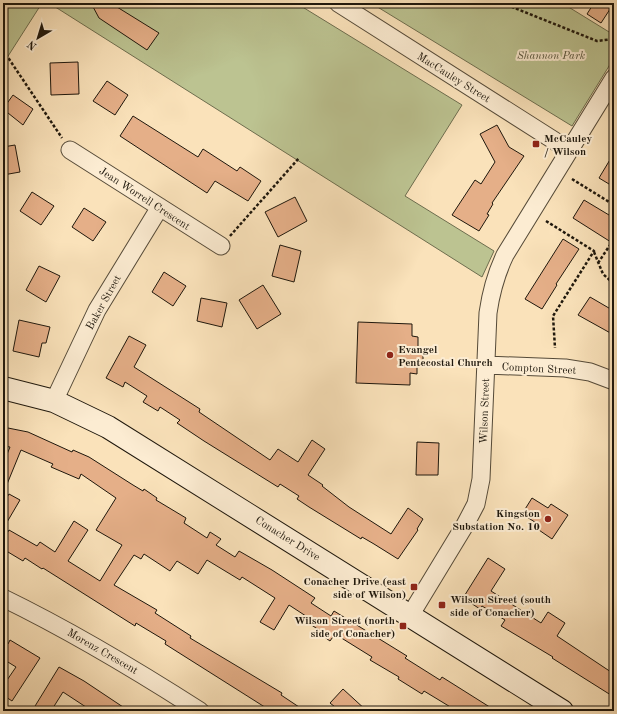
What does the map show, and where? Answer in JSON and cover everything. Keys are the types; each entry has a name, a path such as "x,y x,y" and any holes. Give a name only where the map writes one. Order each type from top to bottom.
{"street":[{"name":"MacCauley Street","path":"338,3 569,150"},
{"name":"Wilson Street","path":"411,614 465,525 476,504 481,479 488,313 490,294 496,274 505,255 614,78"},
{"name":"Jean Worrell Crescent","path":"70,150 221,246"},
{"name":"Baker Street","path":"54,401 97,310 160,207"},
{"name":"Compton Street","path":"486,365 565,368 590,372 614,382"},
{"name":"Conacher Drive","path":"3,388 54,401 108,427 411,614 562,711"},
{"name":"Morenz Crescent","path":"3,598 57,624 142,674 200,711"}],"path":[{"path":"502,3 597,41 614,39"},
{"path":"3,50 70,150"},
{"path":"221,246 300,158"},
{"path":"572,180 614,206"},
{"path":"546,221 594,252 603,274 614,284"},
{"path":"598,263 614,239"},
{"path":"555,348 553,316 594,252"}],"green space":[{"path":"3,3 42,3 3,64"},
{"path":"49,3 296,3 462,105 405,196 494,251 482,277"},
{"name":"Shannon Park","path":"371,3 562,3 614,35 614,58 572,126"}],"building":[{"path":"91,3 114,3 117,7 159,33 147,50 99,18"},
{"path":"594,3 614,3 601,23 587,14"},
{"path":"78,62 79,94 51,95 50,63"},
{"path":"107,81 128,95 115,115 93,101"},
{"path":"13,95 33,109 23,125 3,109"},
{"path":"133,116 198,157 203,149 237,171 240,167 261,181 248,201 215,181 207,193 120,136"},
{"path":"497,125 509,147 524,156 492,203 493,204 487,214 489,215 479,231 452,215 475,180 481,184 495,162 480,134"},
{"path":"15,145 20,172 3,175 3,147"},
{"path":"614,153 614,187 599,178"},
{"path":"32,192 54,206 41,225 20,211"},
{"path":"295,197 307,221 278,237 265,212"},
{"path":"584,200 614,218 614,244 573,218"},
{"path":"84,208 106,222 93,241 72,227"},
{"path":"563,239 579,249 556,284 557,285 542,309 525,299"},
{"path":"280,245 301,251 294,282 272,276"},
{"path":"39,266 60,276 46,302 26,290"},
{"path":"164,272 186,286 173,306 152,292"},
{"path":"263,285 281,314 257,329 239,300"},
{"path":"590,297 614,311 614,335 578,315"},
{"path":"201,298 227,303 222,327 197,321"},
{"path":"19,320 50,327 46,343 42,343 39,357 13,351"},
{"name":"Evangel Pentecostal Church","path":"358,322 412,324 412,336 418,337 418,350 423,350 423,361 417,361 417,374 410,373 410,385 356,383"},
{"path":"129,336 146,345 134,367 200,409 199,412 270,460 278,449 298,462 312,440 325,449 308,475 323,485 322,486 349,507 391,534 408,508 423,519 417,529 418,530 398,559 362,537 361,539 309,507 297,499 299,496 280,484 278,487 204,441 177,423 180,420 160,407 158,411 143,402 147,396 125,382 123,387 106,378"},
{"path":"3,427 28,432 72,452 73,450 89,457 143,491 144,489 157,498 156,500 186,518 184,523 207,538 210,532 221,539 216,545 235,557 239,551 272,570 315,598 311,603 331,616 334,611 407,656 405,658 440,680 442,677 496,711 457,711 424,691 422,694 398,679 399,677 370,660 372,657 335,634 330,641 320,634 322,632 310,624 312,620 289,605 274,630 260,622 275,598 242,577 240,580 207,560 198,574 177,561 170,571 144,554 141,559 134,555 114,585 157,610 155,613 191,636 190,638 282,693 281,695 305,711 271,711 165,644 166,641 136,623 135,626 43,568 42,569 25,558 23,561 3,549 3,540 9,530 37,546 40,542 55,552 74,521 88,530 68,561 100,581 122,545 96,530 116,498 81,474 79,479 51,467 53,464 21,450 3,494 3,464 10,447 3,446"},
{"path":"417,442 439,443 438,475 416,475"},
{"path":"9,494 20,500 3,529 3,504"},
{"name":"Kingston Substation No. 10","path":"532,498 548,508 551,504 568,515 552,539 536,528 538,524 522,514"},
{"path":"488,558 505,569 491,591 541,623 548,612 565,623 557,636 614,674 614,697 552,658 553,657 501,626 505,620 482,606 480,609 463,598"},
{"path":"10,640 40,658 12,701 3,695 3,686 16,667 3,659 3,641 8,644"},
{"path":"59,667 84,681 129,711 92,711 63,692 51,711 32,711"},
{"path":"343,689 367,711 340,711 330,703"}],"place":[{"name":"McCauley / Wilson","path":"536,144"},
{"name":"Evangel Pentecostal Church","path":"390,355"},
{"name":"Kingston Substation No. 10","path":"548,519"},
{"name":"Conacher Drive (east side of Wilson)","path":"414,587"},
{"name":"Wilson Street (south side of Conacher)","path":"442,605"},
{"name":"Wilson Street (north side of Conacher)","path":"403,626"}]}
